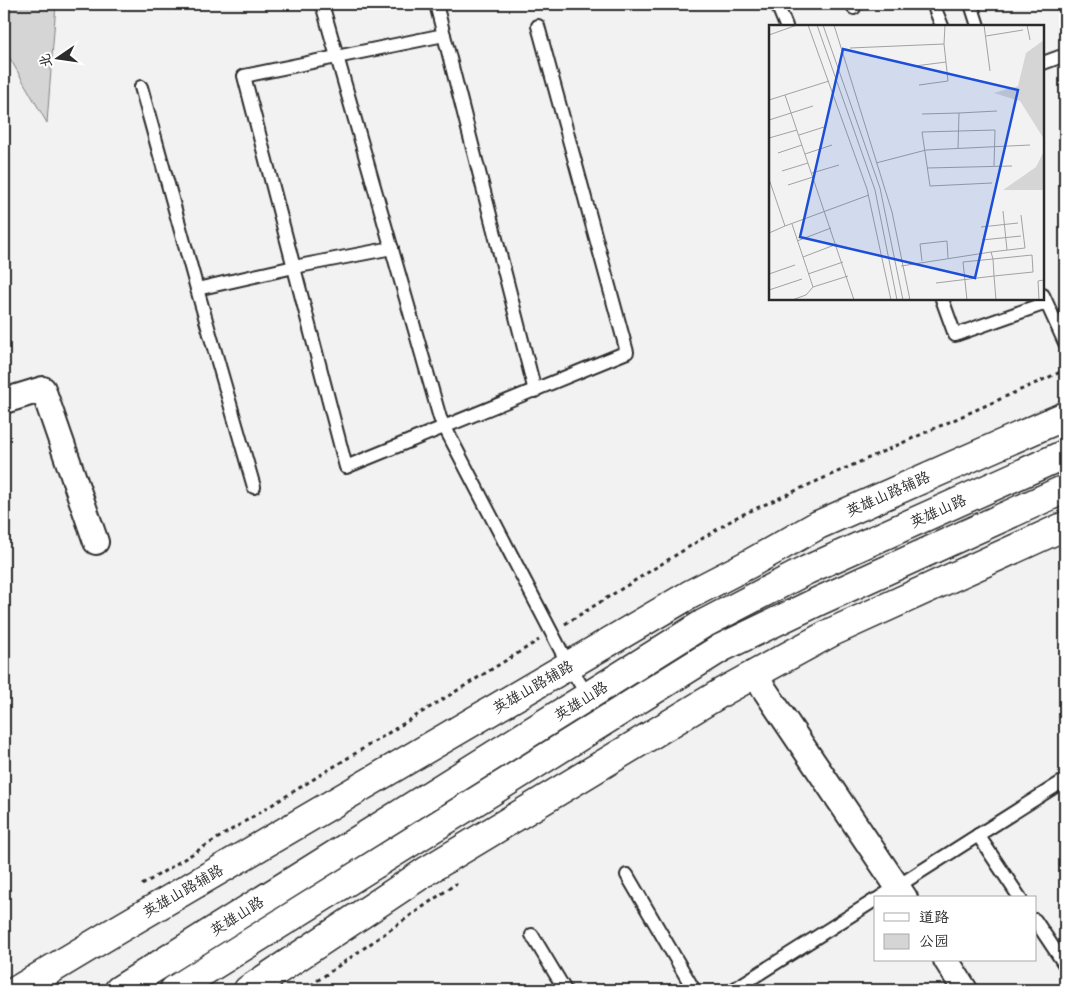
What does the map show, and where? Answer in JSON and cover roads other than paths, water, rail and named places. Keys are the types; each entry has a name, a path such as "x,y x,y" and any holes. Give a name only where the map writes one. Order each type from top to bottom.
{"street":[{"path":"4,401 42,388 96,542"},
{"name":"英雄山路辅路","path":"17,990 689,595 750,564 818,525 1065,416"},
{"name":"英雄山路","path":"118,990 703,624 806,570 1065,454"},
{"name":"英雄山路","path":"174,990 721,648 819,601 1065,490"},
{"path":"248,990 428,870 724,690 832,632 1065,526"},
{"path":"754,674 894,894"},
{"path":"947,962 965,990"}],"lane":[{"path":"322,4 440,418 569,666 588,696"},
{"path":"436,4 535,391"},
{"path":"777,4 786,25"},
{"path":"934,4 942,25"},
{"path":"971,4 978,25"},
{"path":"444,36 244,76 346,467 535,391 626,352 538,26"},
{"path":"1044,63 1065,54"},
{"path":"141,87 254,487"},
{"path":"197,289 294,267 392,248"},
{"path":"1044,299 1065,343"},
{"path":"942,300 956,335 1042,300"},
{"path":"894,894 978,835 1063,786"},
{"path":"978,835 1019,896"},
{"path":"627,875 694,990"},
{"path":"733,990 874,901"},
{"path":"1036,922 1065,965"},
{"path":"532,935 565,990"}]}
